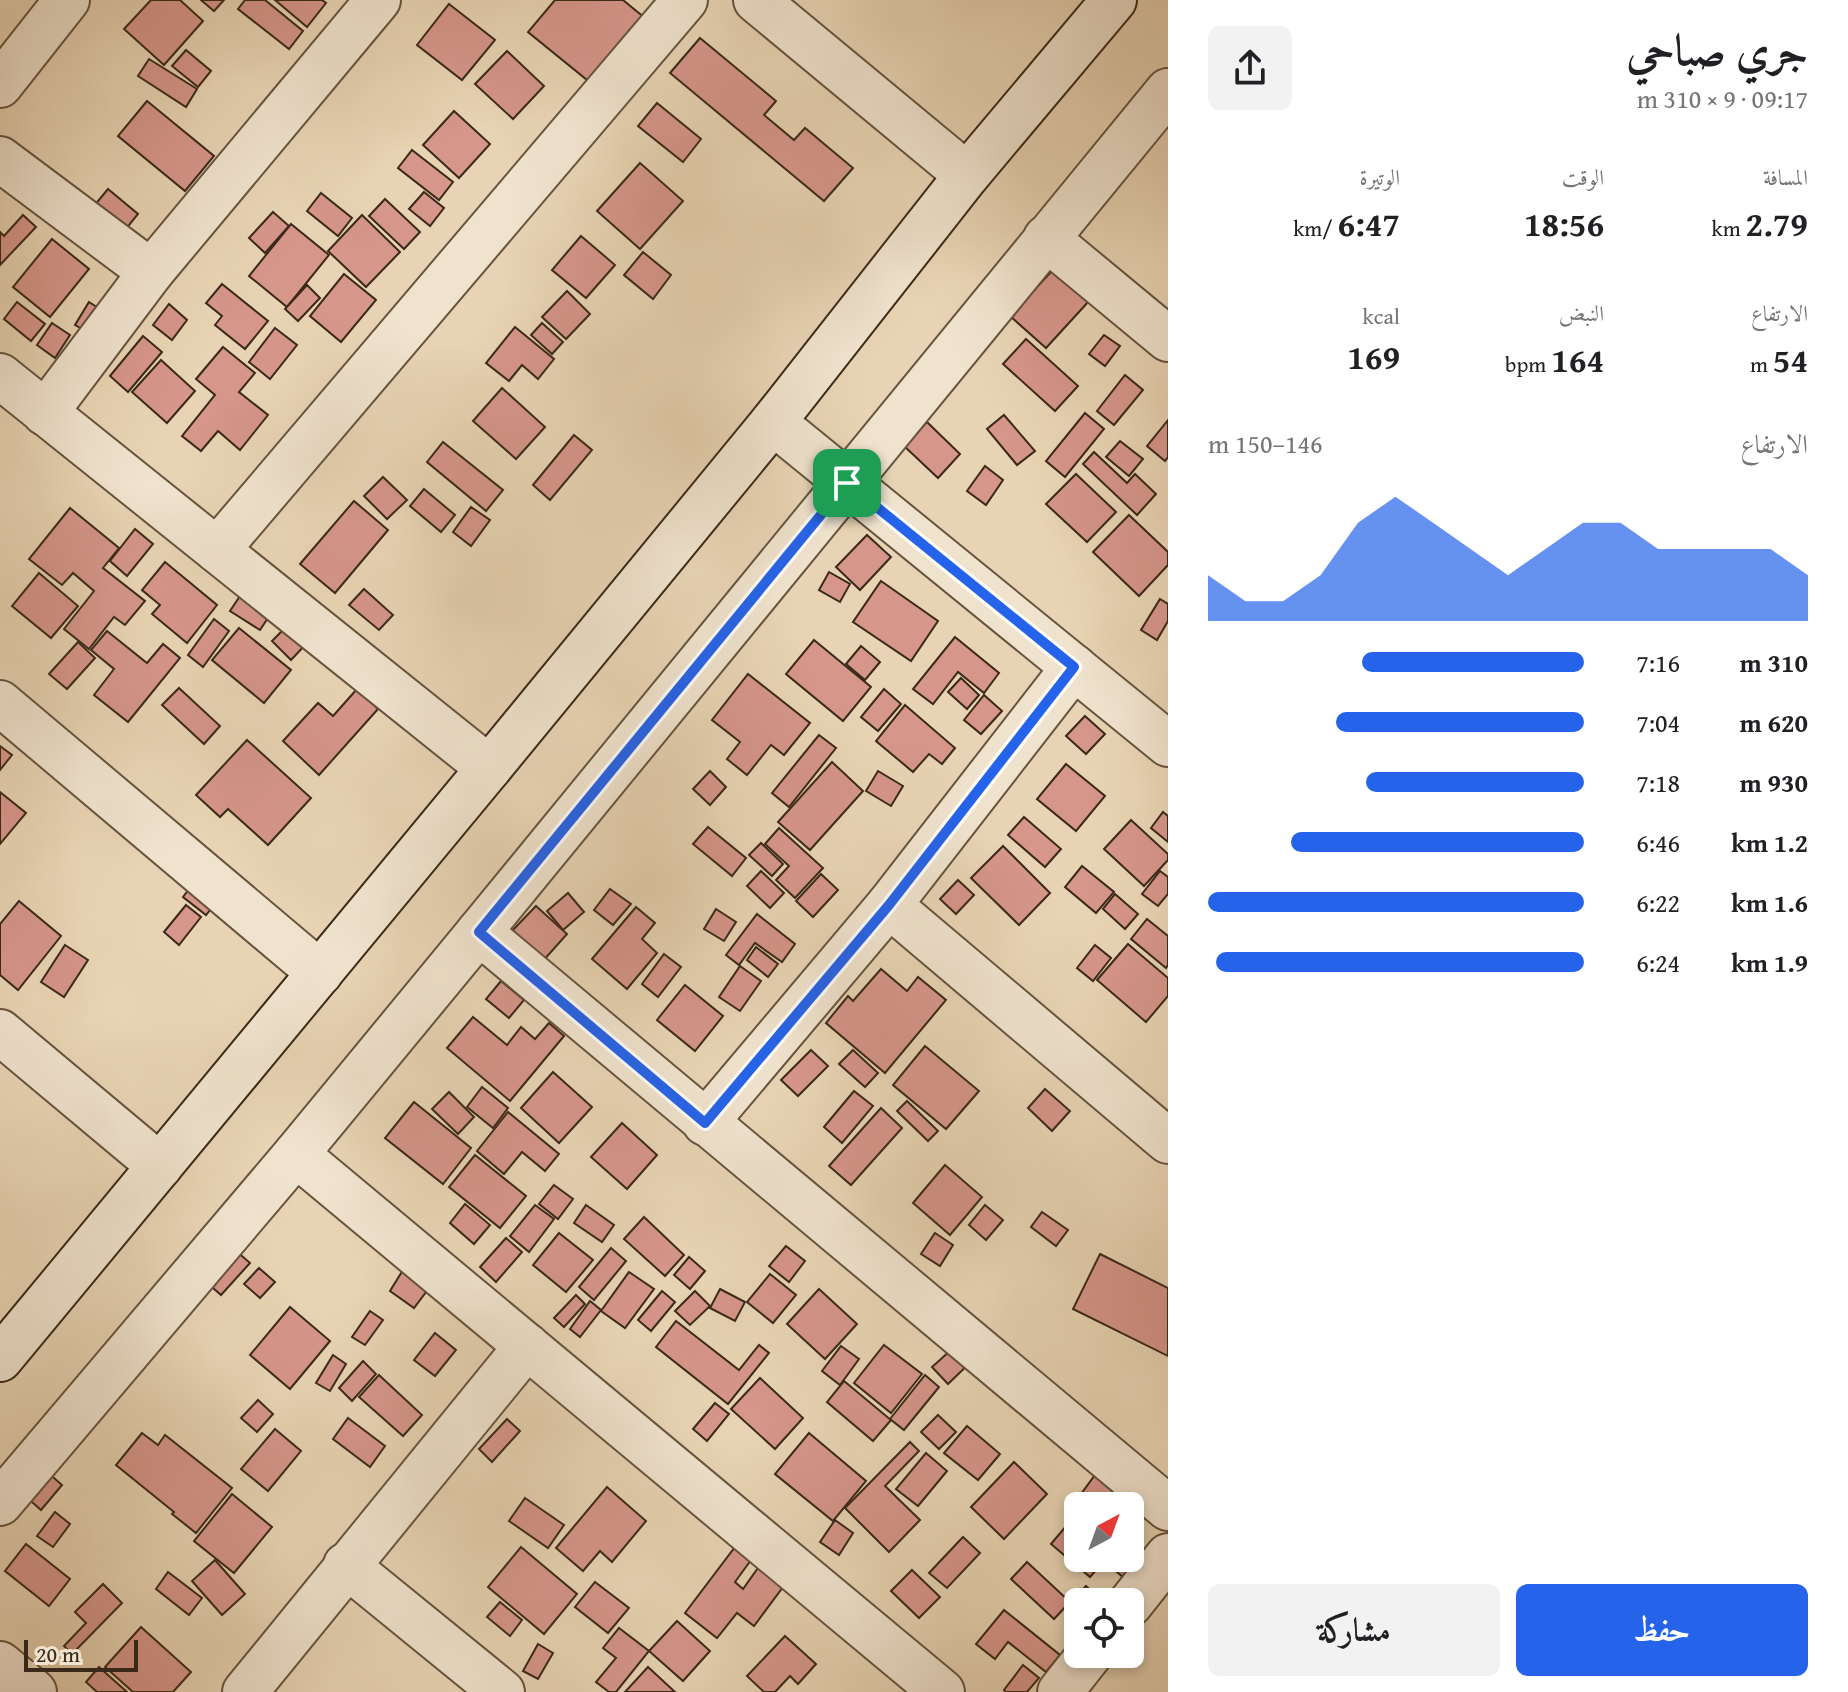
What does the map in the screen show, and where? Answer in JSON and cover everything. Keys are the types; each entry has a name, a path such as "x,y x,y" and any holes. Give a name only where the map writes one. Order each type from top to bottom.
{"street":[{"path":"0,85 67,0"},
{"path":"45,413 151,272 378,0"},
{"path":"217,550 685,0"},
{"path":"756,0 967,175"},
{"path":"1,1356 773,422 967,175 1114,0"},
{"path":"0,1503 296,1154 1168,91"},
{"path":"0,159 151,272"},
{"path":"1046,238 1168,339"},
{"path":"0,376 489,768"},
{"path":"773,422 1168,744"},
{"path":"705,1123 889,905 1074,667"},
{"path":"0,703 320,973"},
{"path":"889,905 1168,1141"},
{"path":"479,932 1168,1508"},
{"path":"0,1032 160,1166"},
{"path":"296,1154 942,1692"},
{"path":"245,1692 527,1346"},
{"path":"1143,1588 1168,1556"},
{"path":"346,1565 502,1692"},
{"path":"0,1664 34,1692"},
{"path":"1060,1692 1079,1668"}],"building":[{"path":"151,0 180,0 203,21 164,65 124,29"},
{"path":"201,0 224,0 214,11"},
{"path":"245,0 265,0 303,31 289,49 238,9"},
{"path":"275,0 322,0 326,3 307,27"},
{"path":"555,0 623,0 646,19 592,84 528,32"},
{"path":"449,4 495,40 462,80 417,45"},
{"path":"700,38 776,101 764,115 794,140 805,128 853,168 824,201 670,73"},
{"path":"186,50 211,71 198,87 172,66"},
{"path":"507,51 544,86 513,119 475,84"},
{"path":"149,59 197,89 186,107 138,76"},
{"path":"147,101 214,156 185,191 118,136"},
{"path":"657,103 701,139 683,162 638,126"},
{"path":"454,111 490,144 459,178 423,145"},
{"path":"412,150 453,182 439,200 398,168"},
{"path":"640,163 683,201 640,249 597,211"},
{"path":"108,189 138,214 105,255 74,230"},
{"path":"424,192 444,208 430,226 409,209"},
{"path":"321,193 352,218 338,236 307,211"},
{"path":"385,199 420,232 404,249 369,216"},
{"path":"273,212 289,226 265,253 249,238"},
{"path":"23,215 36,227 0,265 0,232 4,236"},
{"path":"362,215 400,252 366,287 328,251"},
{"path":"291,224 329,255 287,307 249,276"},
{"path":"581,236 615,265 586,298 552,270"},
{"path":"52,239 89,269 50,317 13,287"},
{"path":"643,252 671,275 653,299 624,275"},
{"path":"1065,257 1100,289 1046,348 1010,316"},
{"path":"344,274 376,300 341,342 310,316"},
{"path":"222,284 268,321 245,349 215,325 222,316 206,303"},
{"path":"307,285 320,298 298,321 285,309"},
{"path":"567,291 590,314 566,339 542,317"},
{"path":"17,302 45,324 31,341 4,319"},
{"path":"89,302 103,311 89,333 75,325"},
{"path":"169,304 187,320 172,340 153,325"},
{"path":"52,323 70,335 55,358 37,345"},
{"path":"542,323 563,342 552,354 531,335"},
{"path":"515,327 554,359 538,379 522,365 509,381 486,363"},
{"path":"275,328 297,345 270,379 249,362"},
{"path":"1104,335 1120,346 1105,366 1089,354"},
{"path":"143,336 162,352 128,392 110,376"},
{"path":"1026,339 1078,386 1055,411 1003,364"},
{"path":"223,347 255,373 239,392 268,415 240,450 218,431 201,451 182,436 215,395 196,379"},
{"path":"161,360 195,391 167,423 132,392"},
{"path":"1125,375 1143,390 1114,425 1097,411"},
{"path":"502,388 545,427 516,459 473,421"},
{"path":"1085,413 1104,429 1065,477 1046,461"},
{"path":"1004,415 1035,451 1017,465 987,429"},
{"path":"1168,420 1168,457 1165,461 1147,446"},
{"path":"927,422 960,454 938,478 904,446"},
{"path":"574,435 592,450 550,500 533,485"},
{"path":"1120,441 1143,459 1129,476 1106,457"},
{"path":"443,442 503,490 486,511 427,462"},
{"path":"1094,452 1127,483 1135,474 1156,494 1137,515 1083,464"},
{"path":"985,466 1003,480 986,505 967,491"},
{"path":"1076,474 1116,512 1087,542 1046,504"},
{"path":"383,477 407,500 387,519 364,496"},
{"path":"424,489 455,515 441,532 410,506"},
{"path":"354,501 388,530 335,593 300,564"},
{"path":"471,507 490,520 471,546 453,532"},
{"path":"70,508 119,548 103,568 145,601 125,625 114,617 89,649 64,629 94,591 73,573 62,585 29,559"},
{"path":"1129,515 1168,552 1168,565 1139,596 1093,552"},
{"path":"135,529 153,544 127,576 110,561"},
{"path":"867,535 891,557 860,590 836,567"},
{"path":"165,562 217,605 187,643 152,614 160,605 142,590"},
{"path":"829,572 850,584 840,602 819,590"},
{"path":"39,573 78,606 51,638 12,606"},
{"path":"881,581 938,621 911,661 853,622"},
{"path":"248,584 278,603 260,630 230,611"},
{"path":"364,589 393,615 379,630 349,605"},
{"path":"1160,599 1168,604 1168,621 1157,640 1141,630"},
{"path":"214,619 229,631 203,667 188,655"},
{"path":"287,626 306,644 291,660 272,641"},
{"path":"239,628 291,670 264,703 212,660"},
{"path":"107,631 147,663 163,644 180,658 128,722 94,695 114,669 91,650"},
{"path":"955,637 999,673 984,693 958,672 933,704 913,689"},
{"path":"814,640 871,687 843,721 786,674"},
{"path":"78,642 95,658 67,689 49,674"},
{"path":"861,646 880,662 865,680 846,664"},
{"path":"748,674 810,723 784,755 771,745 747,775 727,759 740,742 712,720"},
{"path":"961,678 979,695 967,709 948,692"},
{"path":"179,688 220,726 204,744 162,705"},
{"path":"357,689 378,709 319,775 283,741 318,703 333,716"},
{"path":"884,689 901,704 878,731 861,717"},
{"path":"984,695 1002,711 981,734 964,720"},
{"path":"905,705 955,748 942,764 929,754 913,772 876,741"},
{"path":"1085,716 1105,734 1086,754 1066,736"},
{"path":"819,735 836,748 789,807 772,793"},
{"path":"247,740 311,798 268,845 228,809 220,817 196,795"},
{"path":"0,746 12,755 0,770"},
{"path":"832,762 863,791 810,850 778,822"},
{"path":"1066,764 1105,796 1076,831 1037,799"},
{"path":"710,771 726,787 710,805 693,789"},
{"path":"878,771 903,786 891,806 866,791"},
{"path":"0,792 26,813 0,844"},
{"path":"1163,812 1168,816 1168,842 1151,828"},
{"path":"1024,817 1061,849 1045,867 1008,835"},
{"path":"1131,820 1168,854 1168,860 1144,886 1104,849"},
{"path":"708,827 746,858 732,876 693,844"},
{"path":"779,828 823,868 795,898 776,880 789,866 765,844"},
{"path":"761,843 783,864 772,876 749,855"},
{"path":"1003,846 1050,893 1019,925 971,878"},
{"path":"1082,866 1114,892 1096,913 1065,887"},
{"path":"761,871 784,893 770,908 747,886"},
{"path":"1160,871 1168,877 1168,894 1158,906 1142,894"},
{"path":"821,874 838,890 813,917 796,901"},
{"path":"958,880 974,895 956,914 940,899"},
{"path":"195,881 218,900 206,915 183,897"},
{"path":"610,889 631,904 613,925 594,910"},
{"path":"568,893 584,912 563,930 547,911"},
{"path":"1115,894 1138,914 1125,929 1103,909"},
{"path":"19,901 61,936 18,990 0,975 0,924"},
{"path":"186,905 201,917 179,945 164,932"},
{"path":"536,906 567,934 542,962 510,933"},
{"path":"636,907 655,923 642,939 657,953 627,989 592,959"},
{"path":"716,909 736,922 724,941 704,929"},
{"path":"757,914 795,944 782,962 755,943 739,965 726,955"},
{"path":"1147,919 1168,936 1166,968 1131,939"},
{"path":"1128,944 1168,978 1168,996 1146,1022 1097,980"},
{"path":"65,945 88,960 64,997 41,982"},
{"path":"1095,945 1111,958 1093,981 1077,968"},
{"path":"756,947 778,964 768,977 747,960"},
{"path":"664,954 681,967 658,997 642,984"},
{"path":"740,966 761,981 740,1011 719,997"},
{"path":"881,969 907,991 918,977 946,1000 885,1073 826,1023 848,996 853,1001"},
{"path":"501,981 524,1000 509,1018 486,999"},
{"path":"685,985 723,1016 695,1051 657,1020"},
{"path":"473,1017 507,1045 521,1027 535,1039 549,1023 564,1036 510,1101 447,1048"},
{"path":"925,1046 979,1091 946,1129 893,1085"},
{"path":"811,1050 828,1066 798,1096 781,1080"},
{"path":"853,1050 878,1073 865,1087 839,1064"},
{"path":"553,1072 592,1107 559,1143 521,1108"},
{"path":"482,1087 508,1108 493,1128 467,1107"},
{"path":"1045,1089 1070,1111 1052,1131 1028,1108"},
{"path":"854,1091 873,1106 842,1143 824,1127"},
{"path":"449,1092 474,1117 458,1134 432,1109"},
{"path":"907,1101 938,1131 928,1141 897,1111"},
{"path":"414,1102 471,1148 443,1184 385,1138"},
{"path":"881,1108 902,1128 851,1185 829,1166"},
{"path":"508,1112 559,1154 545,1171 522,1152 504,1174 477,1151"},
{"path":"622,1123 657,1155 627,1189 591,1157"},
{"path":"475,1155 526,1196 500,1228 449,1187"},
{"path":"945,1165 982,1197 950,1235 913,1203"},
{"path":"554,1185 573,1199 558,1219 539,1204"},
{"path":"465,1204 490,1225 474,1244 450,1223"},
{"path":"535,1205 554,1219 529,1252 510,1236"},
{"path":"586,1205 614,1225 602,1242 574,1223"},
{"path":"985,1205 1003,1220 986,1240 969,1225"},
{"path":"1042,1212 1068,1230 1056,1246 1031,1227"},
{"path":"644,1217 684,1255 665,1276 624,1239"},
{"path":"559,1233 593,1260 566,1292 533,1265"},
{"path":"935,1233 953,1245 940,1266 921,1254"},
{"path":"506,1238 522,1252 496,1282 480,1267"},
{"path":"786,1246 805,1261 789,1282 769,1266"},
{"path":"611,1248 626,1261 594,1300 579,1287"},
{"path":"234,1249 250,1263 221,1295 205,1281"},
{"path":"1100,1254 1168,1288 1168,1356 1073,1309"},
{"path":"689,1257 705,1271 690,1289 674,1275"},
{"path":"259,1268 275,1282 260,1298 244,1284"},
{"path":"403,1270 429,1288 414,1308 390,1291"},
{"path":"629,1272 654,1289 625,1328 601,1311"},
{"path":"770,1274 796,1295 773,1323 747,1302"},
{"path":"720,1289 745,1302 735,1321 710,1308"},
{"path":"819,1289 857,1324 825,1359 787,1324"},
{"path":"662,1291 675,1302 651,1331 638,1320"},
{"path":"695,1291 710,1306 690,1325 675,1311"},
{"path":"576,1295 585,1304 564,1327 554,1318"},
{"path":"590,1301 601,1310 580,1337 570,1329"},
{"path":"290,1307 330,1341 290,1389 250,1355"},
{"path":"370,1311 383,1320 365,1345 352,1337"},
{"path":"676,1321 739,1370 759,1345 769,1353 728,1404 656,1347"},
{"path":"435,1333 456,1350 435,1376 414,1360"},
{"path":"961,1341 976,1357 948,1384 932,1367"},
{"path":"884,1345 922,1374 891,1413 854,1383"},
{"path":"841,1346 859,1359 840,1385 822,1371"},
{"path":"333,1355 346,1364 330,1391 316,1383"},
{"path":"363,1361 376,1374 352,1401 339,1388"},
{"path":"379,1375 422,1415 403,1436 359,1397"},
{"path":"925,1375 939,1387 904,1430 890,1419"},
{"path":"760,1378 803,1418 775,1449 731,1409"},
{"path":"844,1381 891,1420 873,1441 827,1402"},
{"path":"258,1400 273,1414 257,1432 241,1418"},
{"path":"715,1403 729,1414 707,1441 693,1429"},
{"path":"938,1415 956,1432 939,1449 921,1432"},
{"path":"348,1418 385,1446 370,1467 333,1439"},
{"path":"507,1419 520,1431 492,1462 479,1449"},
{"path":"967,1426 1000,1454 978,1480 944,1453"},
{"path":"275,1429 301,1451 268,1491 241,1469"},
{"path":"142,1433 158,1445 165,1435 232,1488 196,1533 116,1465"},
{"path":"809,1433 866,1481 833,1521 775,1474"},
{"path":"910,1442 919,1451 885,1486 920,1520 889,1552 845,1508"},
{"path":"926,1453 947,1471 918,1506 896,1489"},
{"path":"1014,1462 1047,1494 1004,1539 971,1507"},
{"path":"45,1470 62,1485 41,1510 24,1495"},
{"path":"1095,1475 1114,1489 1112,1492 1082,1492"},
{"path":"607,1487 646,1521 612,1562 600,1551 583,1571 556,1548"},
{"path":"232,1494 272,1527 234,1573 194,1541"},
{"path":"525,1498 564,1525 548,1548 509,1521"},
{"path":"55,1512 70,1524 53,1547 37,1536"},
{"path":"835,1520 853,1533 839,1555 820,1542"},
{"path":"1064,1529 1064,1555 1051,1544"},
{"path":"963,1537 980,1553 947,1588 929,1573"},
{"path":"26,1544 70,1579 49,1606 5,1571"},
{"path":"521,1547 577,1594 544,1634 488,1587"},
{"path":"735,1547 751,1560 735,1582 743,1589 758,1568 783,1587 754,1626 737,1613 717,1638 685,1613"},
{"path":"215,1560 245,1594 222,1615 192,1581"},
{"path":"1027,1562 1064,1596 1064,1608 1054,1619 1011,1579"},
{"path":"912,1570 940,1597 919,1618 891,1591"},
{"path":"168,1572 202,1598 189,1615 156,1589"},
{"path":"595,1582 629,1608 608,1633 575,1607"},
{"path":"103,1584 122,1603 72,1654 64,1646 86,1623 75,1612"},
{"path":"500,1602 522,1620 510,1636 487,1617"},
{"path":"1004,1610 1060,1655 1046,1672 1008,1642 995,1659 976,1644"},
{"path":"677,1621 710,1651 683,1681 649,1651"},
{"path":"141,1627 191,1672 173,1692 133,1692 105,1667"},
{"path":"619,1628 649,1651 616,1692 609,1692 596,1682 616,1658 603,1648"},
{"path":"785,1636 816,1664 798,1684 790,1676 775,1692 764,1692 747,1676"},
{"path":"538,1644 553,1653 538,1679 523,1671"},
{"path":"1023,1665 1039,1678 1027,1692 1006,1692 1004,1690"},
{"path":"99,1667 127,1692 97,1692 86,1682"},
{"path":"648,1667 675,1692 625,1692"}],"route":[{"path":"847,483 1074,667 889,905 705,1123 479,932 847,483"}]}
